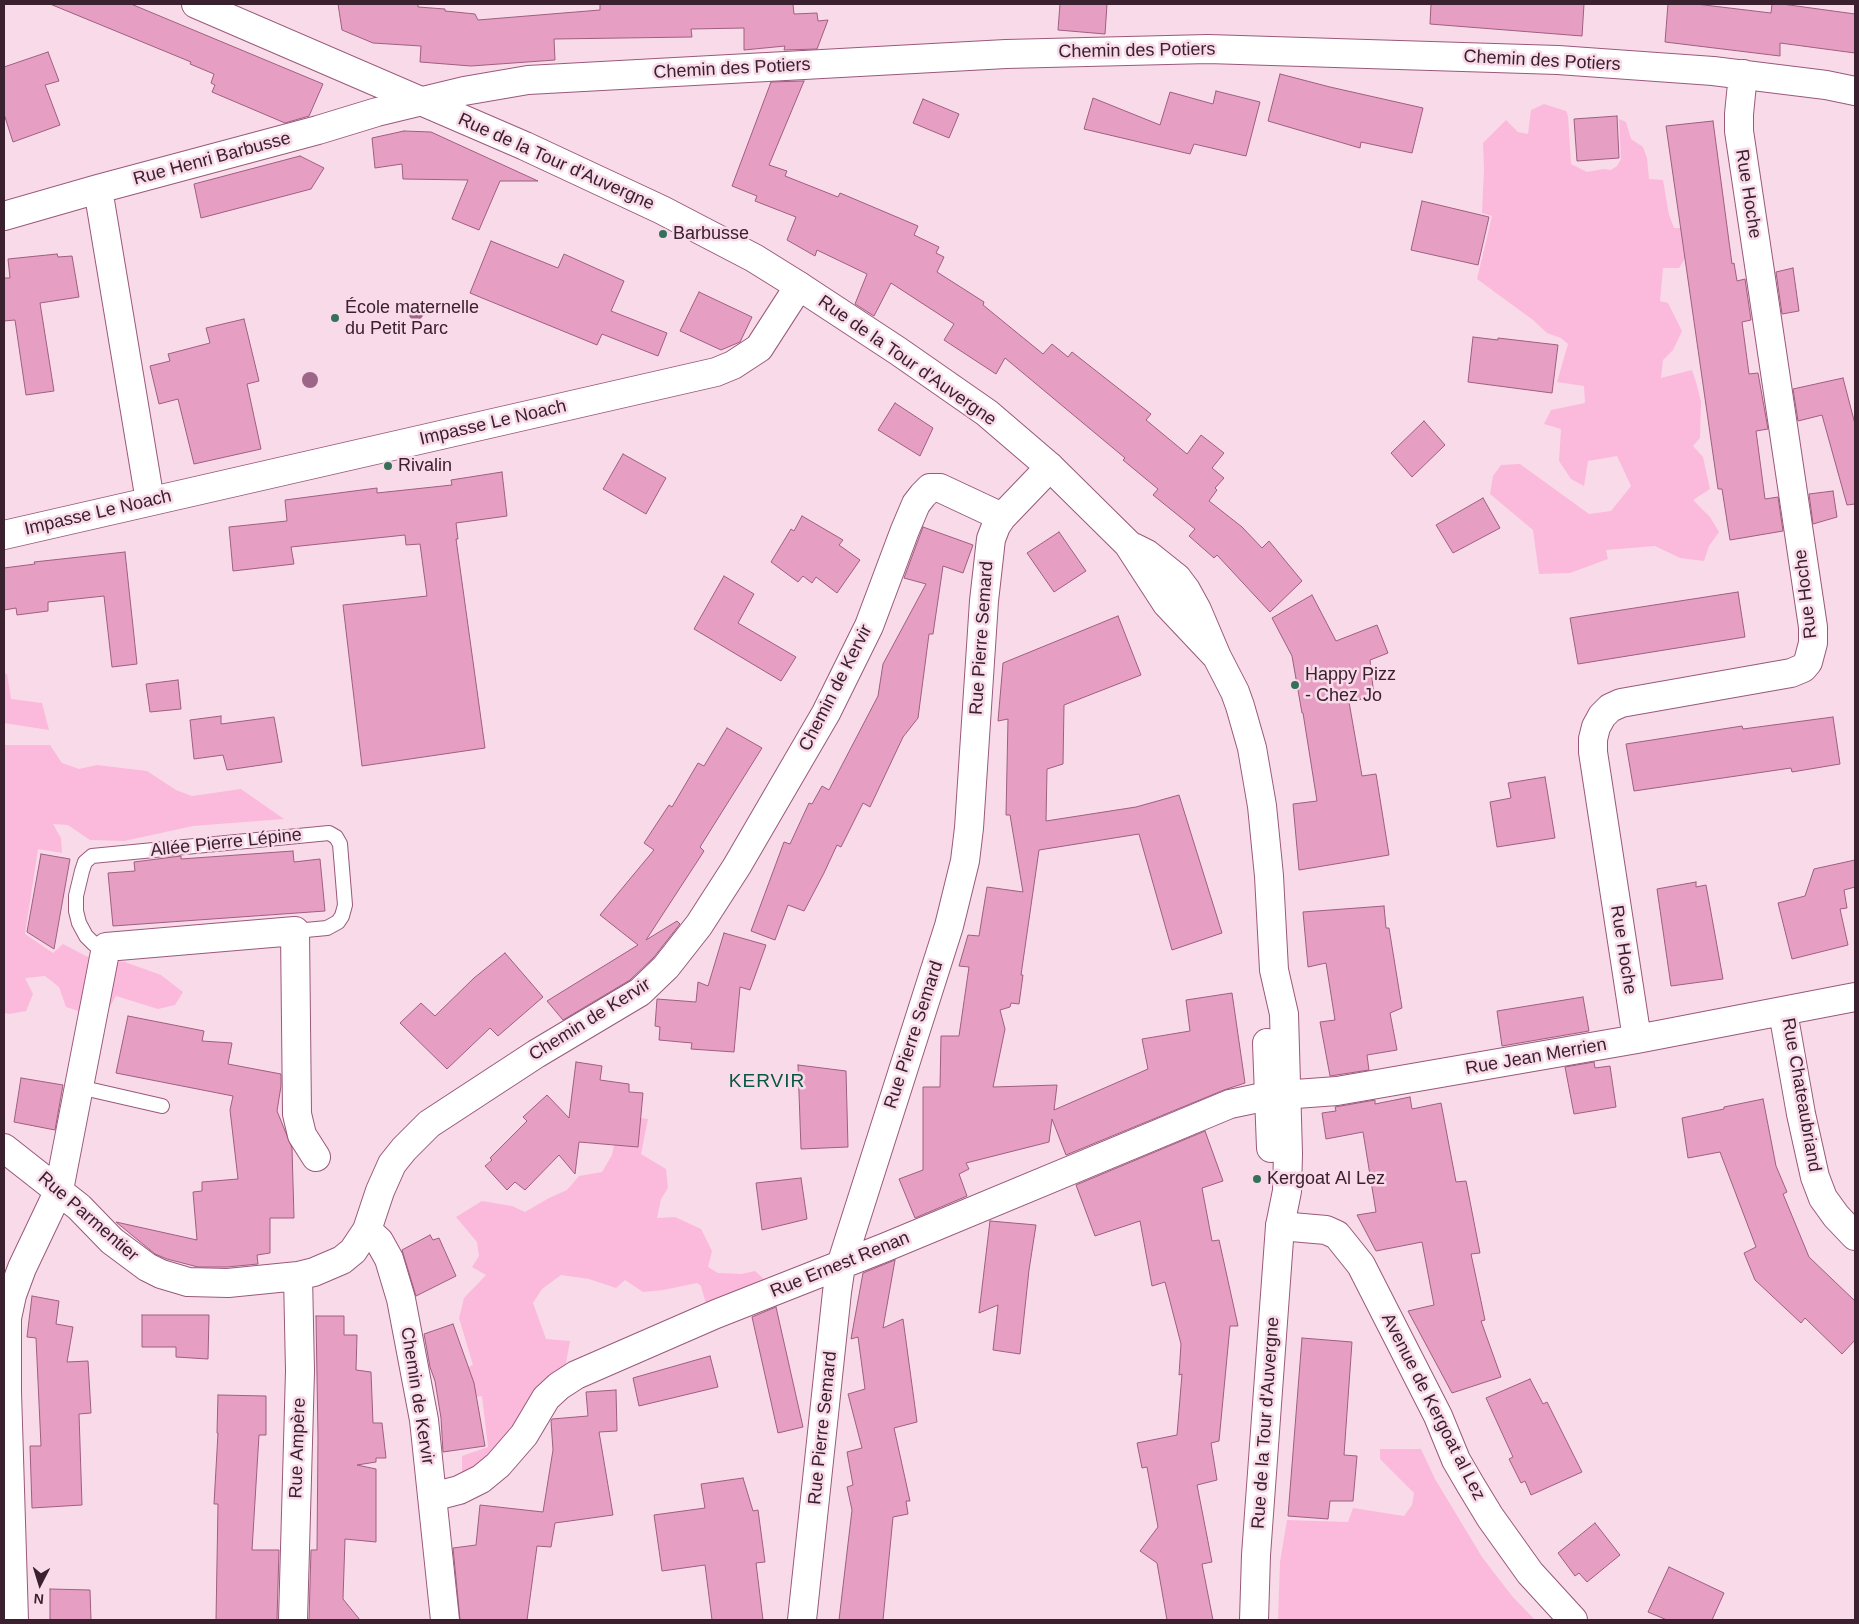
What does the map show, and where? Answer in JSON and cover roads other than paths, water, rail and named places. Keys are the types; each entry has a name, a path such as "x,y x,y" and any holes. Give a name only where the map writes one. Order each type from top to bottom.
{"street":[{"name":"Rue de la Tour d'Auvergne","path":"196,4 229,10 420,102 525,146 668,213 754,258 898,351 987,413 1050,467 1128,544 1147,554 1177,578 1190,597 1217,657 1236,692 1256,769 1266,844 1274,970 1268,995 1267,1011 1278,1096 1272,1166 1280,1226 1256,1555 1254,1620"},
{"name":"Chemin des Potiers","path":"420,102 464,91 528,80 1006,54 1208,49 1558,60 1743,74 1826,84 1855,91"},
{"name":"Rue Hoche","path":"1637,1040 1593,752 1593,739 1596,727 1602,716 1610,708 1621,703 1791,673 1803,668 1808,662 1813,643 1813,627 1739,131 1743,74"},
{"name":"Rue Henri Barbusse","path":"4,216 98,188 420,102"},
{"path":"98,188 150,501"},
{"name":"Impasse Le Noach","path":"4,535 716,372 733,365 759,348 799,286"},
{"name":"Rue Pierre Semard","path":"802,1620 841,1265 936,969 962,877 969,828 989,551 996,526 1002,517 1050,467"},
{"name":"Chemin de Kervir","path":"445,1620 424,1420 401,1299 382,1247 379,1241 367,1230 380,1191 392,1164 429,1124 536,1054 640,992 657,977 700,925 826,713 869,626 905,530 916,504 923,495 930,488 940,488 1002,517"},
{"path":"294,931 296,1114 302,1135 316,1157"},
{"name":"Allée Pierre Lépine","path":"106,947 294,931"},
{"path":"14,1620 7,1392 7,1318 12,1295 22,1268 59,1190 106,947"},
{"name":"Rue Chateaubriand","path":"1855,997 1783,1012 1801,1114 1815,1178 1823,1198 1836,1216 1855,1236"},
{"name":"Rue Jean Merrien","path":"1278,1096 1337,1091 1637,1040 1783,1012"},
{"name":"Rue Ernest Renan","path":"432,1497 459,1490 481,1479 498,1465 524,1435 546,1398 559,1386 576,1375 716,1314 841,1265 1230,1104 1278,1096"},
{"name":"Rue Parmentier","path":"4,1148 59,1190 79,1207 112,1241 147,1267 161,1274 188,1282 213,1283 278,1279 314,1272 342,1260 353,1251 367,1230"},
{"name":"Avenue de Kergoat al Lez","path":"1280,1226 1326,1230 1337,1235 1361,1265 1438,1416 1456,1460 1490,1518 1530,1573 1573,1620"},
{"name":"Rue Ampère","path":"293,1620 300,1371 298,1276"}],"lane":[{"name":"Allée Pierre Lépine","path":"106,947 94,944 86,936 78,923 76,912 76,896 82,871 85,862 92,856 329,833 336,837 340,844 345,905 342,916 338,922 327,928 294,931"},
{"path":"79,1086 162,1106"}],"place":[{"name":"Barbusse","path":"663,234"},
{"name":"École maternelle du Petit Parc","path":"335,318"},
{"name":"Rivalin","path":"388,466"},
{"name":"Happy Pizz - Chez Jo","path":"1295,685"},
{"name":"Kergoat Al Lez","path":"1257,1179"}],"district":[{"name":"KERVIR","path":"767,1082"}]}
